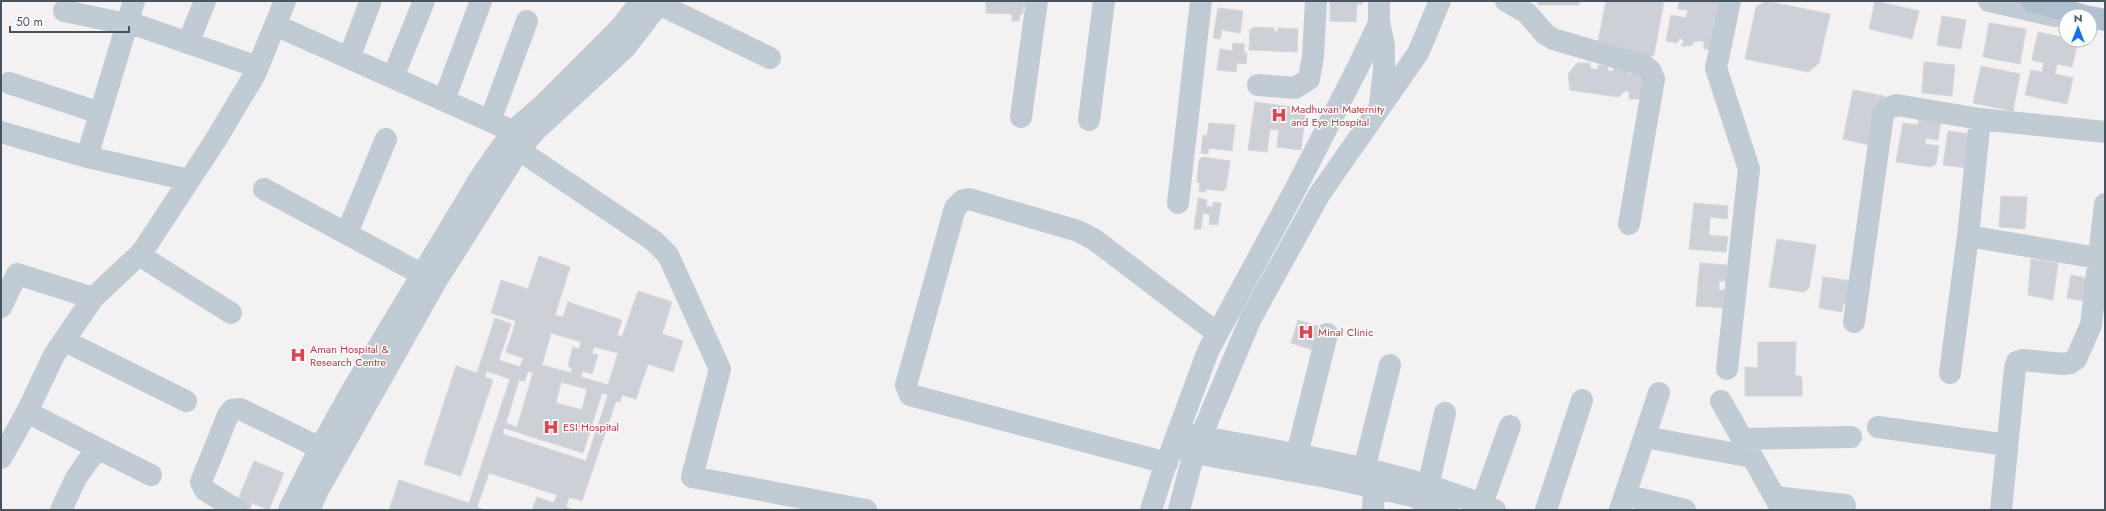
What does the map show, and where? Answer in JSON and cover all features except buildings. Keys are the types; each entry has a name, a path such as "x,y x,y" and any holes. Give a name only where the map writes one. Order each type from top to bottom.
{"main road":[{"path":"2032,1 2058,9"}],"street":[{"path":"87,156 134,1"},
{"path":"188,43 205,1"},
{"path":"1,458 27,412 54,355 93,298 139,255 189,180 258,67 285,1"},
{"path":"393,77 424,1"},
{"path":"444,100 481,1"},
{"path":"1021,117 1037,1"},
{"path":"1089,120 1104,1"},
{"path":"1178,203 1201,1"},
{"path":"1258,85 1295,88 1309,79 1313,56 1316,1"},
{"path":"1379,1 1379,23 1384,45 1384,70 1379,109"},
{"path":"1178,510 1198,445 1251,318 1316,199 1418,53 1440,1"},
{"path":"1506,1 1527,13 1545,34 1553,39 1645,66 1650,70 1654,79 1629,224"},
{"path":"1728,368 1749,169 1716,68 1730,1"},
{"path":"1989,1 2058,16"},
{"path":"309,510 318,490 435,283 542,105 622,26 654,2 770,58"},
{"path":"349,58 370,3"},
{"path":"64,11 127,23 258,67"},
{"path":"490,121 527,21"},
{"path":"1151,510 1172,447 1204,361 1217,333 1296,188 1379,23"},
{"path":"275,25 490,121 520,140 654,241 668,255 720,369 692,477 866,510"},
{"path":"9,83 100,113"},
{"path":"1854,322 1883,115 1888,108 1897,105 1980,119 2105,132"},
{"path":"1950,373 1968,236 1980,119"},
{"path":"1,132 87,156 189,180"},
{"path":"346,233 386,139"},
{"path":"290,510 320,448 421,274 482,175 520,140"},
{"path":"1296,188 1316,199"},
{"path":"264,190 421,274"},
{"path":"1217,333 1110,252 1078,231 969,199 963,200 955,208 906,385 910,395 1172,447 1198,445 1297,454 1364,469 1428,486 1489,507 1510,426"},
{"path":"2001,510 2014,368 2018,362 2023,360 2063,364 2070,363 2076,359 2091,325 2105,204"},
{"path":"1968,236 2098,258"},
{"path":"139,255 231,313"},
{"path":"1,268 93,298"},
{"path":"1,307 17,274 93,298"},
{"path":"1297,454 1327,334"},
{"path":"65,341 186,401"},
{"path":"1364,469 1390,365"},
{"path":"1659,393 1623,502 1685,510"},
{"path":"1546,510 1582,400"},
{"path":"1721,401 1779,503 1845,505"},
{"path":"237,510 205,490 201,482 228,416 232,410 240,409 320,448"},
{"path":"27,412 152,475"},
{"path":"1428,486 1445,413"},
{"path":"1878,427 2007,445"},
{"path":"1644,436 1747,448 1851,437"},
{"path":"1198,445 1305,473 1412,496 1448,510"},
{"path":"61,510 76,478 98,448"},
{"path":"1373,510 1374,488"}],"place":[{"name":"Madhuvan Maternity and Eye Hospital","path":"1279,115"},
{"name":"Minal Clinic","path":"1306,332"},
{"name":"Aman Hospital & Research Centre","path":"298,355"},
{"name":"ESI Hospital","path":"551,427"}]}
